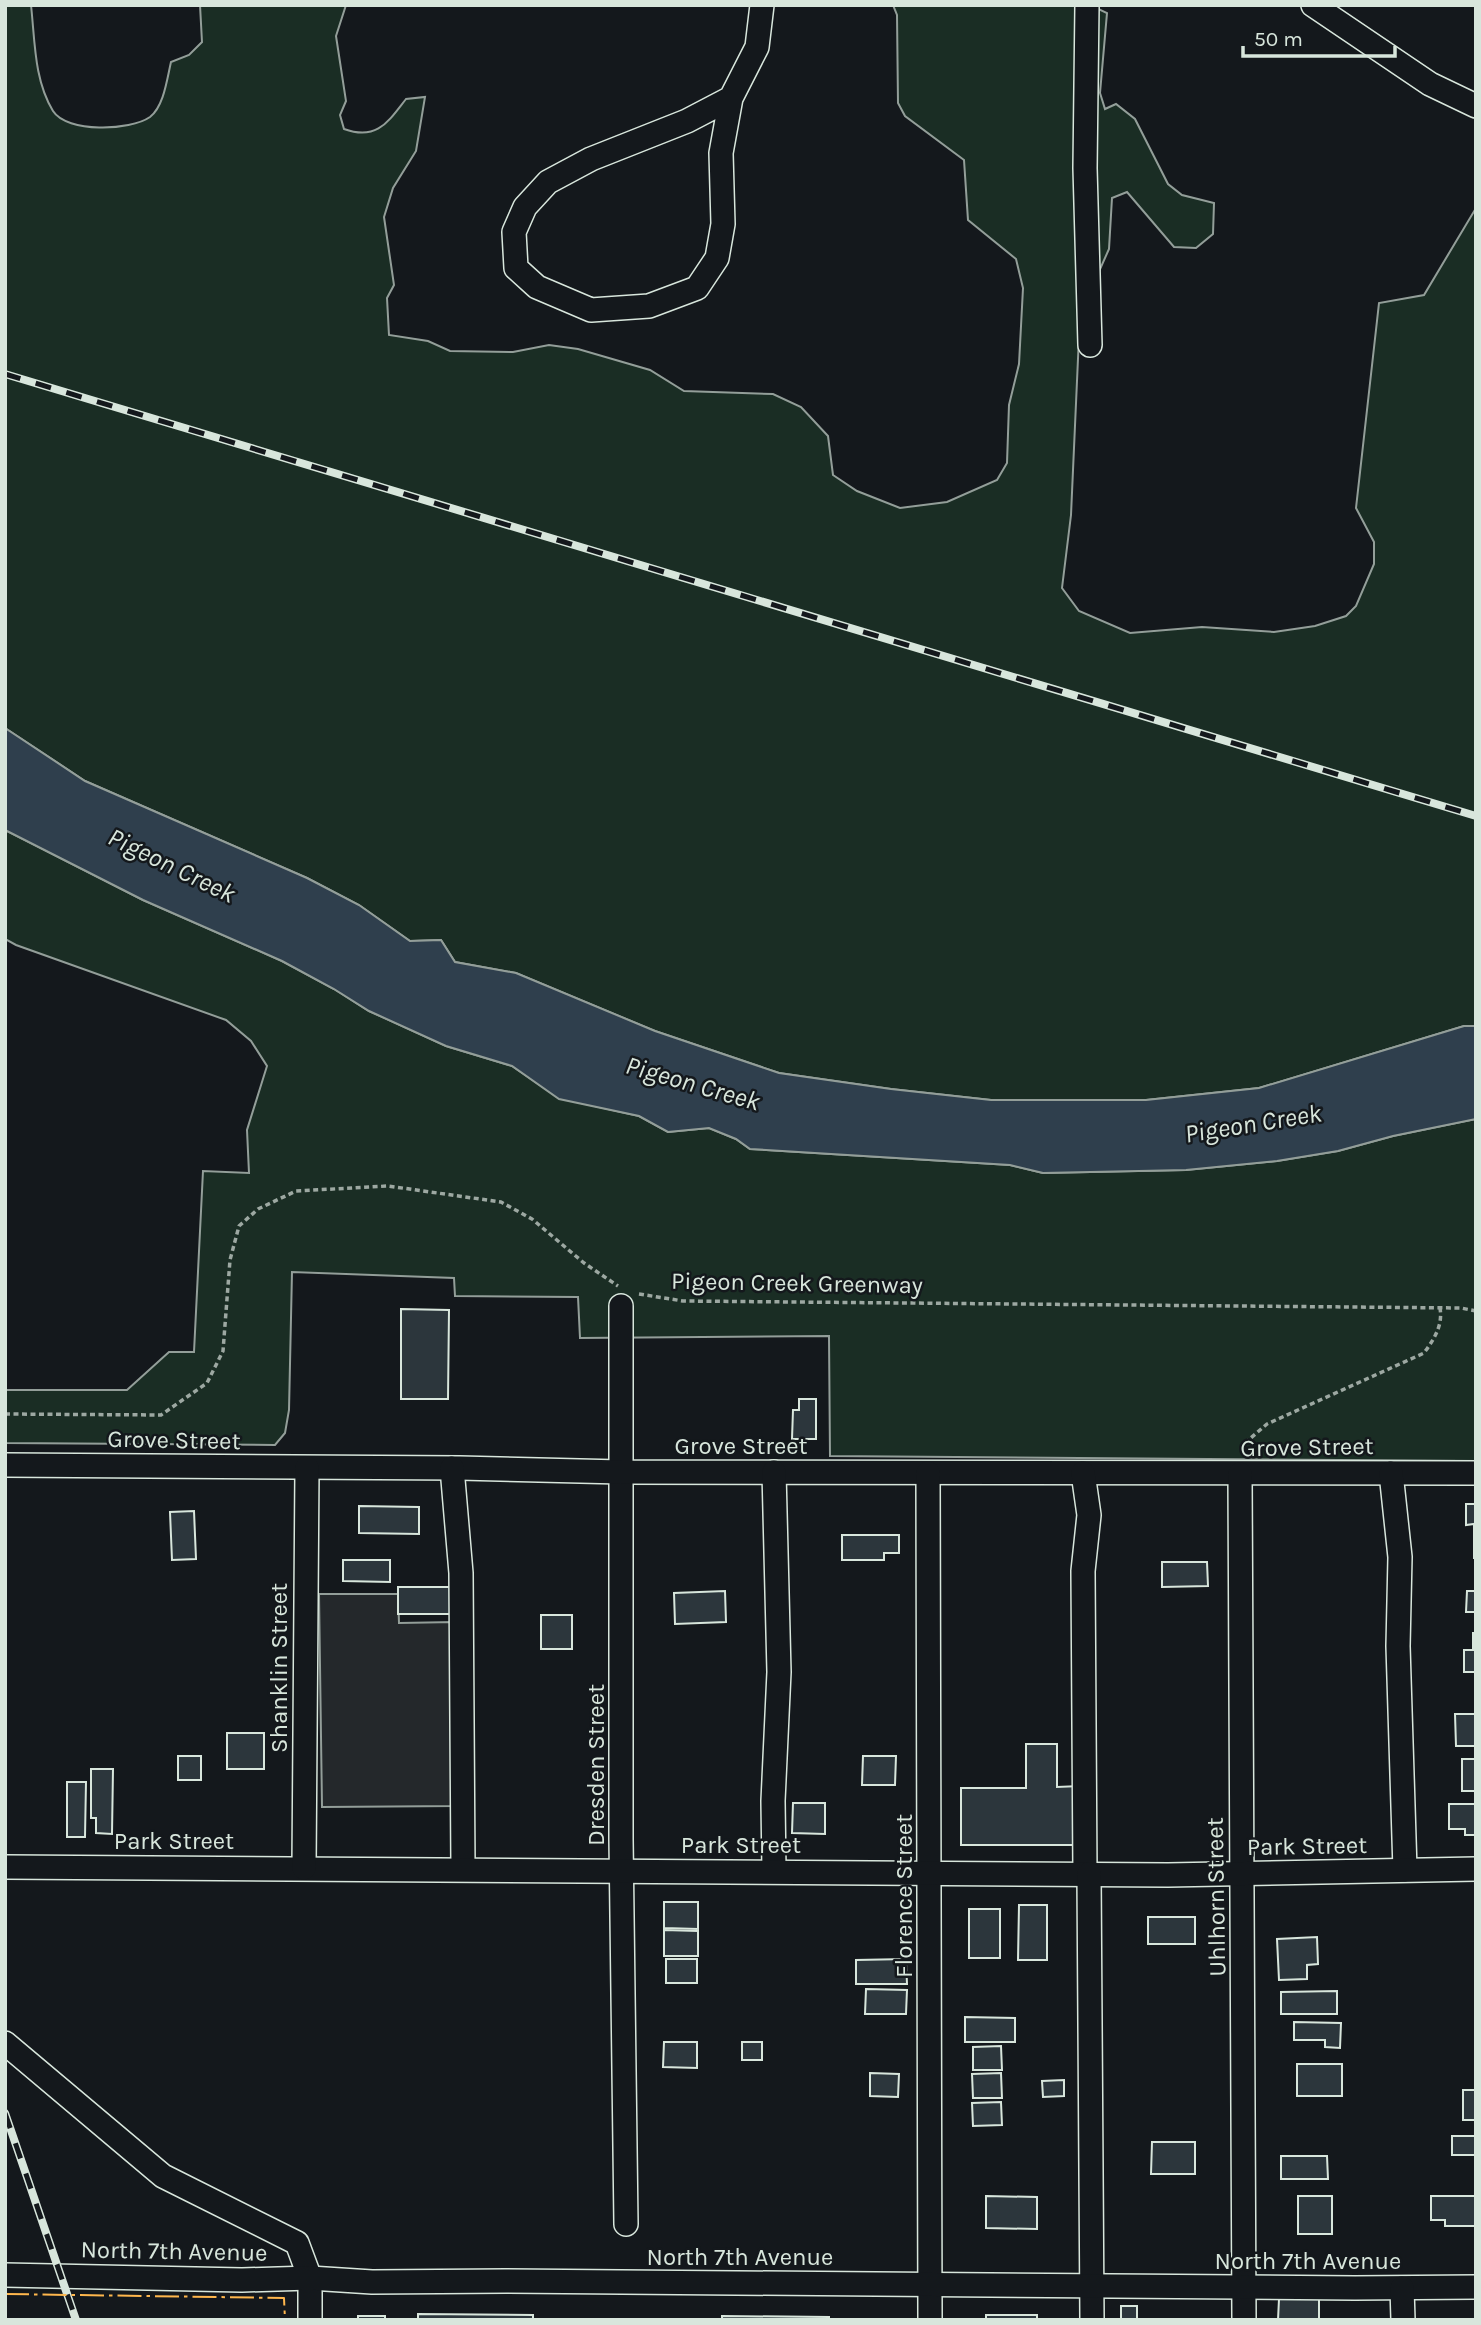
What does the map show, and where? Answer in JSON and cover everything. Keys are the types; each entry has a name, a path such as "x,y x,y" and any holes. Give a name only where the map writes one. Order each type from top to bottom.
{"street":[{"path":"732,98 687,121 591,159 548,181 525,207 514,232 516,268 537,287 591,310 649,306 696,288 717,258 723,224 721,153 732,98 757,47 762,5"},
{"path":"1087,5 1085,168 1090,345"},
{"path":"1313,5 1430,84 1476,106"},
{"name":"Dresden Street","path":"624,1294 621,1472 626,2224"},
{"name":"Grove Street","path":"5,1465 621,1472 1476,1473"},
{"name":"Shanklin Street","path":"304,1868 307,1468"},
{"path":"452,1468 461,1573 463,1868"},
{"path":"774,1472 779,1672 773,1801 774,1871"},
{"name":"Florence Street","path":"928,1473 930,2320"},
{"path":"1083,1473 1089,1515 1083,1571 1092,2320"},
{"path":"1391,1473 1399,1557 1398,1646 1405,1870"},
{"name":"Uhlhorn Street","path":"1240,1474 1244,2320"},
{"name":"Park Street","path":"5,1867 1087,1874 1476,1868"},
{"path":"5,2043 163,2175 297,2243 310,2278 310,2320"},
{"name":"North 7th Avenue","path":"5,2275 242,2280 310,2278 372,2282 1476,2287"},
{"path":"1402,2288 1402,2320"}],"path":[{"name":"Pigeon Creek Greenway","path":"5,1414 161,1415 207,1383 223,1351 230,1260 239,1226 258,1209 296,1191 388,1186 501,1202 533,1219 624,1294 683,1301 1440,1308 1476,1311"},
{"path":"1240,1474 1246,1442 1267,1424 1424,1353 1437,1334 1440,1308"}],"green space":[{"path":"5,5 31,5 39,73 53,111 71,123 99,128 141,122 155,112 164,92 171,62 189,55 202,42 200,5 346,5 336,36 346,101 340,115 344,129 365,133 373,131 387,122 406,99 425,97 416,151 393,188 384,217 394,285 387,298 389,335 428,341 450,351 513,352 549,345 578,349 650,370 684,391 773,394 801,407 828,436 833,475 857,491 900,508 947,502 997,480 1007,463 1009,405 1019,364 1023,288 1016,259 968,220 964,160 905,116 898,103 897,15 893,5 1090,5 1107,13 1100,93 1105,109 1116,104 1135,119 1168,184 1182,195 1214,203 1213,234 1196,248 1174,247 1127,192 1112,198 1109,249 1080,314 1071,515 1062,588 1079,611 1130,633 1202,627 1274,632 1315,626 1346,616 1356,606 1374,564 1374,542 1356,508 1379,303 1424,295 1476,208 1476,1026 1464,1026 1259,1088 1146,1100 991,1100 779,1073 655,1031 516,973 455,962 441,940 410,941 359,905 307,878 85,781 5,728"},
{"path":"5,830 143,900 282,961 369,1011 446,1046 512,1066 559,1098 639,1116 668,1132 709,1128 736,1139 750,1149 1010,1165 1043,1173 1186,1170 1277,1161 1338,1151 1393,1136 1476,1119 1476,1461 830,1456 829,1336 580,1338 578,1297 455,1296 454,1278 292,1272 289,1410 285,1433 275,1445 5,1443 5,1390 127,1390 169,1352 194,1352 203,1171 249,1173 247,1130 267,1066 251,1041 226,1020 5,939"}],"shaded area":[{"path":"319,1594 398,1594 399,1623 455,1622 457,1806 322,1807"}],"water":[{"name":"Pigeon Creek","path":"5,728 85,781 307,878 359,905 410,941 441,940 455,962 516,973 655,1031 779,1073 991,1100 1146,1100 1259,1088 1464,1026 1476,1026 1476,1119 1393,1136 1338,1151 1277,1161 1186,1170 1043,1173 1010,1165 750,1149 736,1139 709,1128 668,1132 639,1116 559,1099 512,1066 446,1046 369,1011 282,961 143,900 5,830"}],"building":[{"path":"401,1309 449,1310 448,1399 401,1399"},
{"path":"799,1399 816,1399 816,1439 792,1439 793,1410 799,1410"},
{"path":"1466,1504 1476,1504 1476,1558 1474,1524 1466,1525"},
{"path":"359,1506 419,1507 419,1534 359,1533"},
{"path":"194,1511 196,1559 172,1560 170,1512"},
{"path":"842,1535 899,1535 899,1553 884,1553 884,1560 842,1560"},
{"path":"343,1560 390,1560 390,1582 343,1581"},
{"path":"1162,1562 1207,1562 1208,1586 1162,1587"},
{"path":"398,1587 454,1587 454,1614 398,1614"},
{"path":"725,1591 726,1622 675,1624 674,1593"},
{"path":"1467,1591 1476,1591 1476,1612 1466,1612"},
{"path":"541,1615 572,1615 572,1649 541,1649"},
{"path":"1473,1633 1476,1633 1476,1672 1464,1672 1464,1650 1473,1650"},
{"path":"1455,1714 1476,1714 1476,1746 1456,1746"},
{"path":"227,1733 264,1733 264,1769 227,1769"},
{"path":"1026,1744 1057,1744 1057,1787 1080,1786 1080,1845 961,1845 961,1788 1026,1788"},
{"path":"178,1756 201,1756 201,1780 178,1780"},
{"path":"863,1756 896,1756 895,1785 862,1785"},
{"path":"1462,1759 1476,1759 1476,1791 1462,1791"},
{"path":"91,1769 113,1769 112,1834 96,1833 96,1818 91,1818"},
{"path":"67,1782 86,1782 85,1837 67,1837"},
{"path":"793,1803 825,1803 825,1834 792,1833"},
{"path":"1449,1804 1476,1804 1476,1835 1465,1835 1465,1829 1449,1829"},
{"path":"664,1902 698,1902 698,1929 664,1928"},
{"path":"1019,1905 1047,1905 1047,1960 1018,1960"},
{"path":"969,1909 1000,1909 1000,1958 969,1958"},
{"path":"1148,1917 1195,1917 1195,1944 1148,1944"},
{"path":"664,1930 698,1931 698,1956 664,1956"},
{"path":"1317,1937 1318,1964 1307,1965 1307,1979 1279,1980 1277,1939"},
{"path":"666,1959 697,1959 697,1983 666,1983"},
{"path":"906,1959 907,1984 856,1984 856,1960"},
{"path":"866,1989 907,1990 906,2014 865,2014"},
{"path":"1337,1991 1337,2014 1281,2014 1281,1992"},
{"path":"965,2017 1015,2018 1015,2042 965,2042"},
{"path":"1294,2022 1341,2023 1340,2048 1325,2047 1325,2040 1294,2040"},
{"path":"664,2042 697,2042 697,2068 663,2067"},
{"path":"742,2042 762,2042 762,2060 742,2060"},
{"path":"1001,2046 1002,2070 973,2070 973,2047"},
{"path":"1297,2064 1342,2064 1342,2096 1297,2096"},
{"path":"870,2073 899,2074 898,2097 870,2096"},
{"path":"1001,2073 1002,2098 973,2098 972,2074"},
{"path":"1064,2080 1064,2096 1043,2097 1042,2081"},
{"path":"1463,2090 1476,2090 1476,2120 1463,2120"},
{"path":"1001,2102 1002,2125 973,2126 972,2103"},
{"path":"1452,2136 1476,2136 1476,2155 1452,2155"},
{"path":"1152,2142 1195,2142 1195,2174 1151,2174"},
{"path":"1281,2156 1327,2156 1328,2179 1281,2179"},
{"path":"986,2196 1037,2197 1037,2229 986,2228"},
{"path":"1298,2196 1332,2196 1332,2234 1298,2234"},
{"path":"1431,2196 1476,2196 1476,2226 1445,2226 1445,2220 1431,2220"},
{"path":"1279,2299 1319,2299 1319,2320 1278,2320"},
{"path":"1121,2306 1137,2306 1137,2320 1121,2320"},
{"path":"418,2314 533,2315 533,2320 418,2320"},
{"path":"986,2315 1037,2315 1037,2320 986,2320"},
{"path":"358,2316 385,2316 385,2320 358,2320"},
{"path":"722,2316 829,2317 829,2320 722,2320"}],"railway":[{"path":"5,374 1476,816"},
{"path":"5,2113 76,2320"}],"power":[{"path":"5,2294 284,2298 285,2320"}]}
